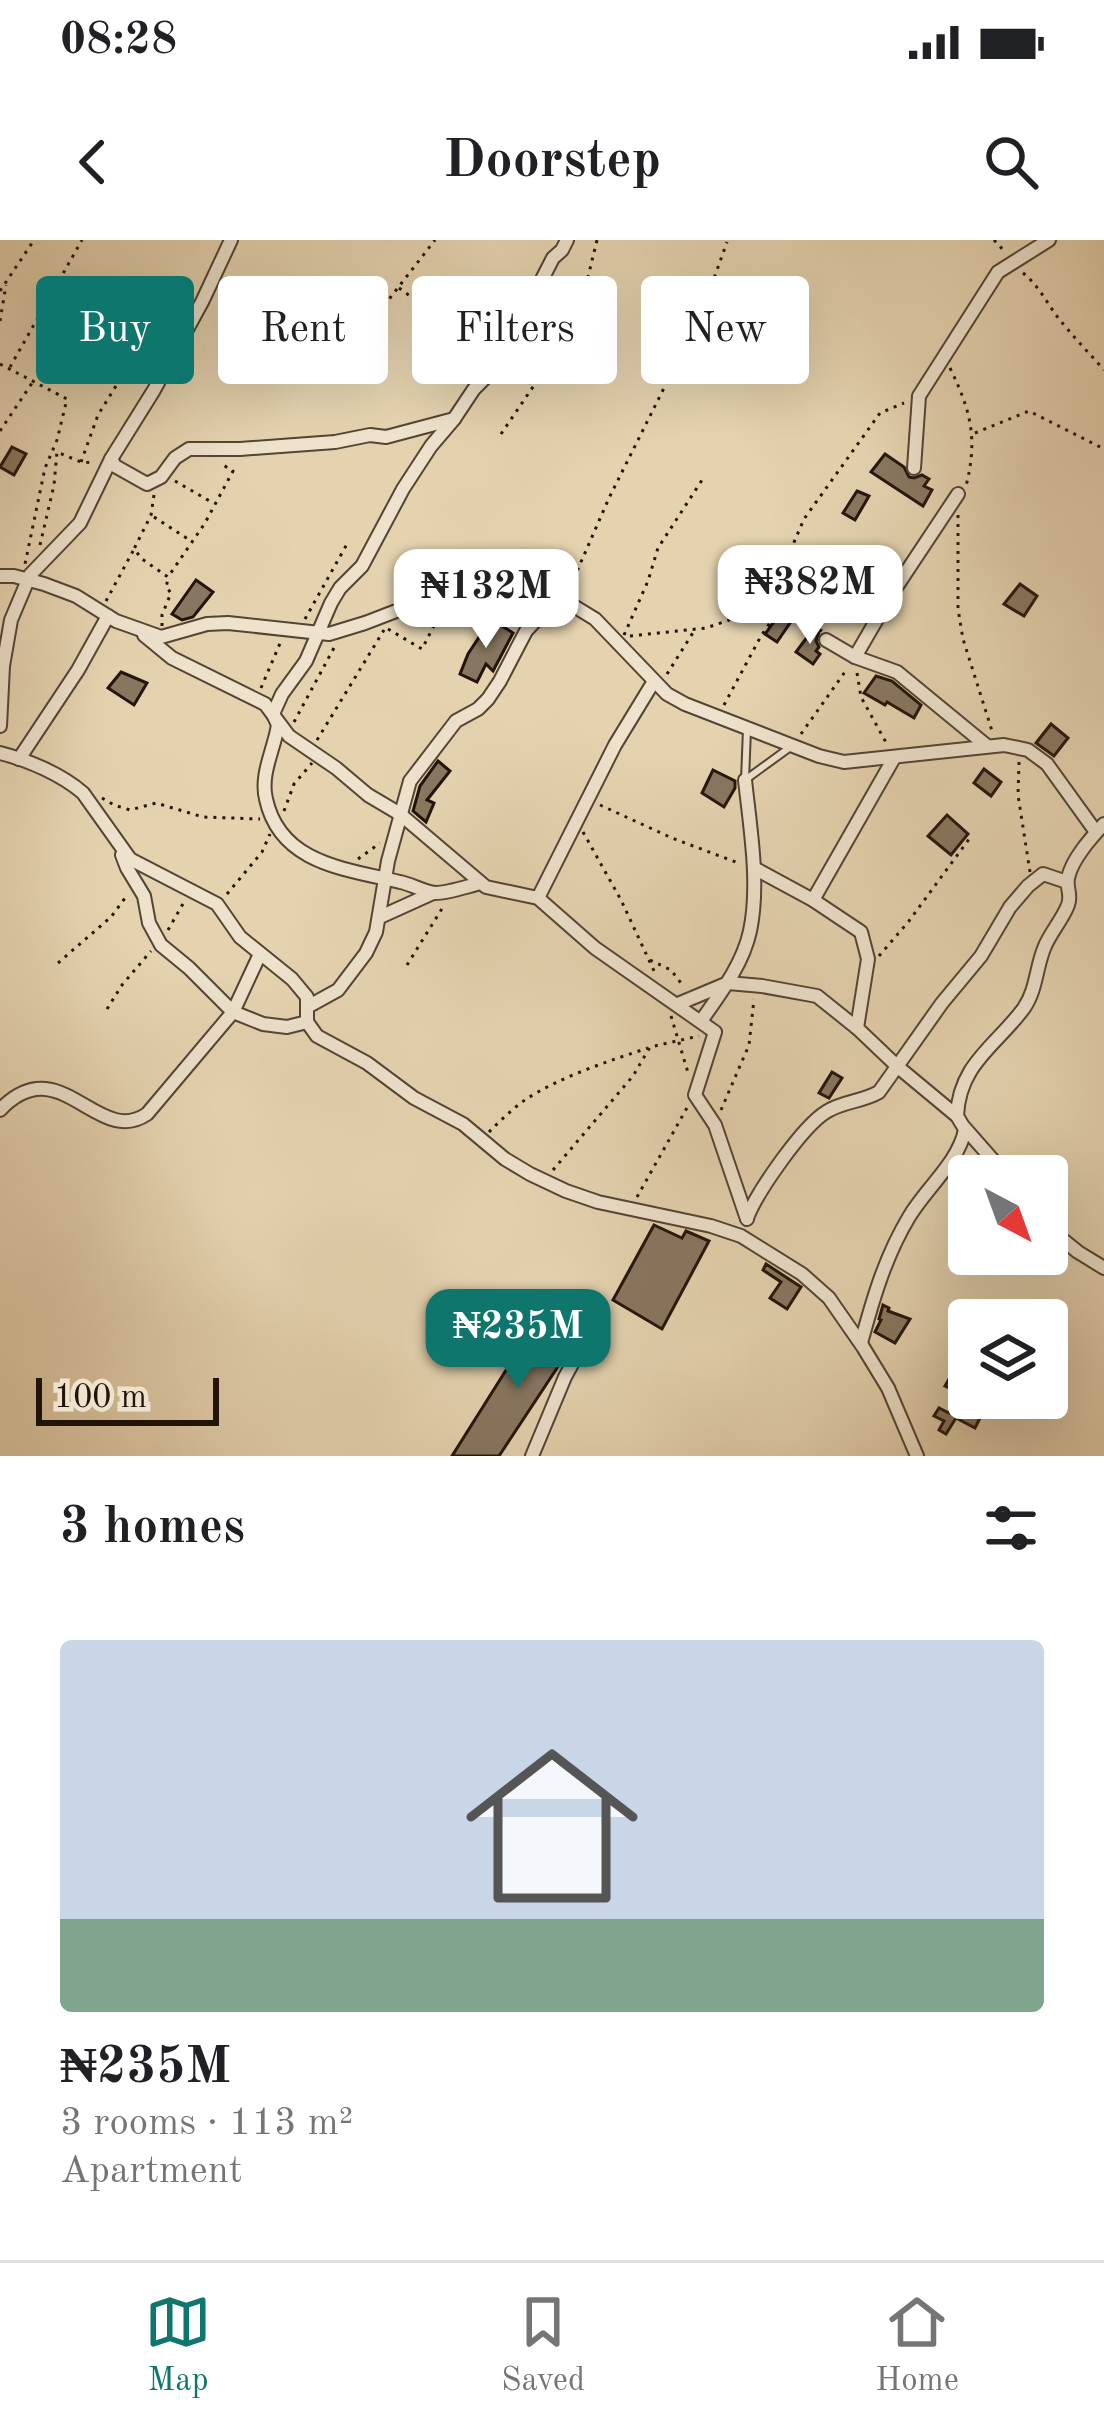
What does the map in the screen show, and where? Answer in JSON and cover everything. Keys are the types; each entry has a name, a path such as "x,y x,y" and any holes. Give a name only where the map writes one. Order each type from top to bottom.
{"street":[{"path":"0,726 11,620 27,577 80,523 231,240"},
{"path":"543,276 567,240"},
{"path":"914,468 919,396 998,272 1048,240"},
{"path":"433,893 319,863 296,850 276,824 265,797 264,777 278,725 273,714 306,662 326,611 362,566 431,446 480,384"},
{"path":"110,461 147,484 189,449 335,442 386,436 454,419"},
{"path":"856,657 958,494"},
{"path":"0,576 27,577 76,596 160,642 183,663 266,704 288,734 400,814 486,887 538,898 595,948 716,1032 695,1095 715,1125 747,1219"},
{"path":"160,642 207,624 228,622 317,634 383,623 451,590 559,601 618,637 657,684 685,704 792,746 844,762 992,746 1028,750 1047,764 1100,828 1068,875 1068,904 1044,947 1032,993 966,1074 957,1116"},
{"path":"309,1006 338,990 366,952 380,916 410,781 456,721 488,699 526,631 559,601"},
{"path":"19,759 56,706 104,613"},
{"path":"828,641 897,672 992,746"},
{"path":"538,898 587,799 657,684"},
{"path":"0,751 64,780 83,794 121,851 161,945 233,1012 263,1024 287,1027 307,1022"},
{"path":"813,900 895,758"},
{"path":"701,1021 728,983 750,932 754,868 745,780"},
{"path":"121,851 142,867 217,904 240,937 307,997 307,1022 317,1036 452,1117 505,1159 544,1181 598,1202 741,1236 816,1285 861,1343 888,1388 917,1456"},
{"path":"754,868 861,932 868,959 857,1028"},
{"path":"741,1236 756,1195 810,1126 841,1104 879,1092 1032,882 1043,874 1067,882"},
{"path":"380,916 433,893 482,883"},
{"path":"0,1110 13,1097 47,1089 122,1122 136,1121 233,1012 260,954"},
{"path":"678,1004 728,983 818,996 957,1116 988,1155"},
{"path":"861,1343 888,1256 911,1213 962,1145 965,1130"},
{"path":"962,1145 977,1142"},
{"path":"1068,1244 1104,1268"},
{"path":"532,1456 565,1377 601,1311"}],"lane":[{"path":"745,780 747,729"},
{"path":"745,780 792,746"}],"path":[{"path":"0,291 34,240"},
{"path":"9,369 82,240"},
{"path":"388,302 435,240"},
{"path":"501,434 580,310 598,240"},
{"path":"994,240 1046,295 1063,325 1104,370"},
{"path":"559,601 702,312 727,242"},
{"path":"0,321 6,283"},
{"path":"399,288 412,298"},
{"path":"944,356 968,404 972,434 970,472 964,492 958,494 958,610 992,746"},
{"path":"0,364 67,399 45,467 27,577"},
{"path":"0,431 33,382"},
{"path":"81,462 98,415 117,384"},
{"path":"718,718 780,608 782,570 804,519 880,413 919,396"},
{"path":"972,434 1029,411 1104,449"},
{"path":"160,642 162,615 171,593 166,587 168,577 232,471 199,448"},
{"path":"27,577 43,534 57,452 81,462 110,461"},
{"path":"163,474 215,504"},
{"path":"618,637 648,581 658,548 704,477"},
{"path":"104,613 152,515 154,491 147,484"},
{"path":"152,515 193,542"},
{"path":"256,699 292,630 347,544"},
{"path":"134,550 168,577"},
{"path":"217,904 262,852 383,623 422,650 451,590"},
{"path":"618,637 695,629 780,608 833,637 828,641"},
{"path":"657,684 695,629"},
{"path":"288,734 343,630"},
{"path":"792,746 856,657"},
{"path":"856,657 860,698 895,758"},
{"path":"1019,748 1018,795 1032,882"},
{"path":"83,794 130,810 156,803 203,817 276,824"},
{"path":"587,799 754,868"},
{"path":"577,820 665,994 695,1095 631,1209"},
{"path":"344,870 396,832"},
{"path":"866,970 972,835"},
{"path":"58,963 111,917 137,885"},
{"path":"406,965 454,889"},
{"path":"649,960 671,970 693,998"},
{"path":"715,1125 749,1045 756,986"},
{"path":"481,1138 539,1092 611,1060 716,1032"},
{"path":"544,1181 633,1076 650,1047"}],"building":[{"path":"12,447 26,454 14,475 0,467"},
{"path":"885,454 904,467 909,477 929,479 924,486 932,490 923,506 871,472"},
{"path":"857,491 869,496 855,520 843,513"},
{"path":"196,580 213,592 193,617 182,620 172,614"},
{"path":"1020,584 1037,596 1024,616 1004,604"},
{"path":"781,612 792,620 777,642 765,634"},
{"path":"491,619 513,633 493,671 486,664 477,682 460,674"},
{"path":"814,628 819,632 816,651 820,654 813,664 796,652"},
{"path":"121,672 147,683 134,705 108,688"},
{"path":"876,676 892,681 921,705 914,718 864,693"},
{"path":"1051,724 1068,738 1054,756 1036,743"},
{"path":"438,761 450,771 427,800 434,803 426,822 413,811 420,786"},
{"path":"984,769 1001,782 991,796 974,783"},
{"path":"713,770 735,781 724,807 702,793"},
{"path":"947,815 968,834 951,855 928,836"},
{"path":"832,1072 842,1078 829,1098 819,1093"},
{"path":"654,1225 682,1238 686,1231 709,1241 662,1329 613,1300"},
{"path":"766,1264 801,1287 787,1309 770,1298 781,1282 763,1270"},
{"path":"883,1305 910,1319 895,1343 875,1332"},
{"path":"555,1311 580,1328 499,1456 452,1456 508,1367 514,1369"},
{"path":"939,1408 948,1412 948,1419 955,1419 946,1434 939,1430 944,1421 934,1416"},
{"path":"958,1419 980,1419 975,1428"}]}
